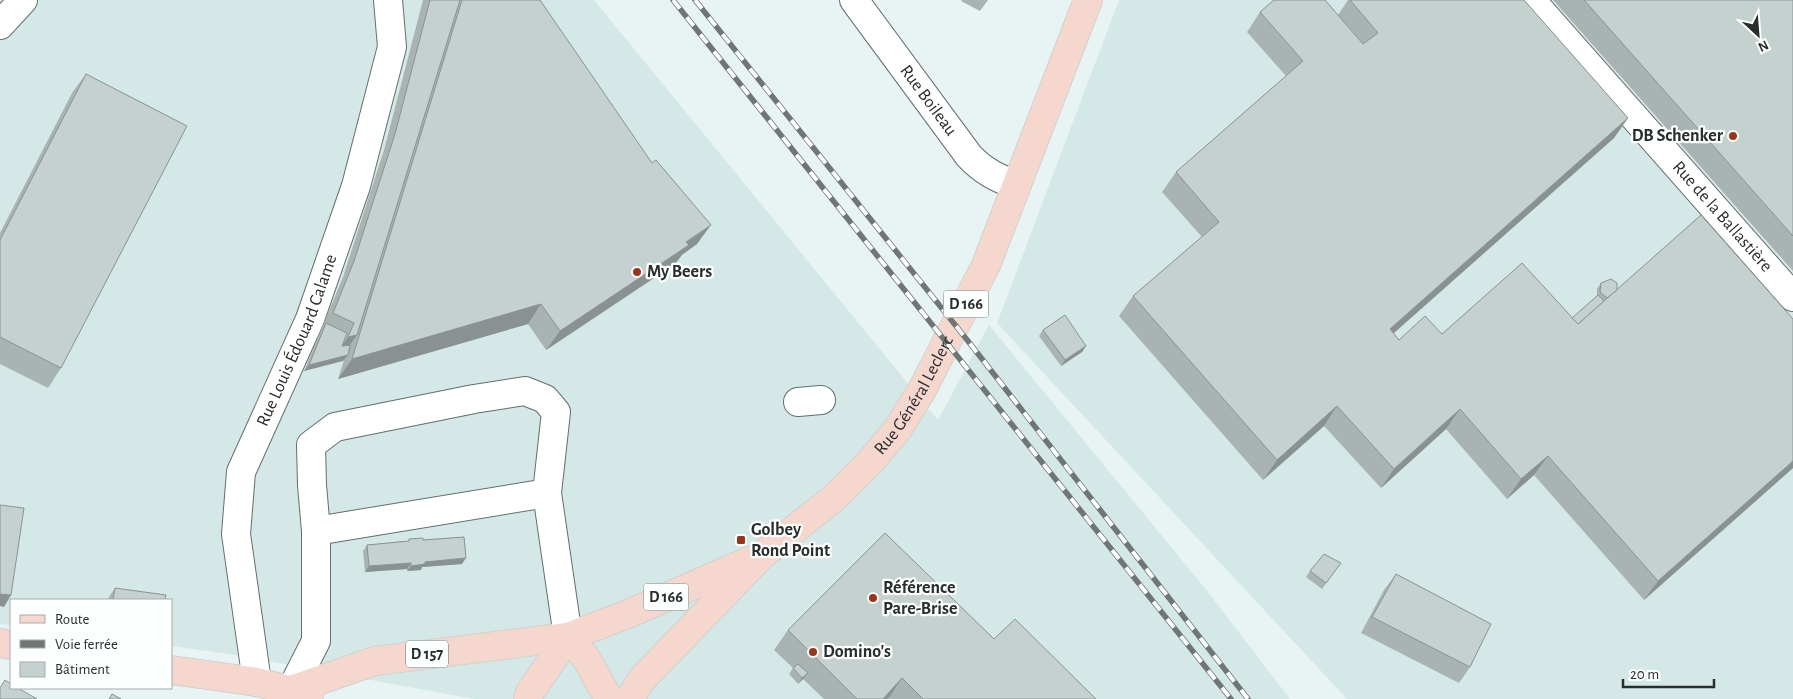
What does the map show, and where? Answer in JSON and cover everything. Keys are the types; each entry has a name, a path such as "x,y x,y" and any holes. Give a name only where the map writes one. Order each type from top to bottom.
{"main road":[{"name":"Rue Général Leclerc","path":"630,699 646,675 762,555 834,498 870,462 897,430 922,390 986,265 1088,0"},
{"name":"Rue Général Leclerc","path":"568,637 628,614 762,555"},
{"path":"528,699 530,692 568,637 586,658 609,699"},
{"name":"D 157","path":"288,694 375,661 568,637"},
{"path":"172,670 257,682 288,694 322,699"}],"street":[{"path":"0,24 23,0"},
{"name":"Rue Louis Édouard Calame","path":"257,682 236,534 241,472 310,319 356,186 392,47 388,0"},
{"name":"Rue Boileau","path":"854,0 969,156 980,167 998,178 1016,185"},
{"name":"Rue de la Ballastière","path":"1531,0 1793,297"},
{"path":"288,694 316,641 316,531 311,445 335,427 474,399 525,391 545,399 556,412 547,493 568,637"},
{"path":"316,531 547,493"}],"shaded area":[{"path":"0,0 594,0 938,420 989,325 1208,592 1290,699 474,699 229,654 172,646 172,599 10,599 10,625 0,624"},
{"path":"1119,0 1793,0 1793,699 1347,699 997,323"}],"building":[{"path":"430,0 460,0 357,335 348,337 354,323 333,313 354,261 395,134"},
{"path":"462,0 540,0 652,163 656,160 711,225 686,242 689,245 560,331 541,304 352,359"},
{"path":"1274,0 1325,0 1363,44 1378,33 1350,0 1524,0 1628,118 1390,329 1399,340 1425,316 1442,334 1522,263 1578,324 1701,215 1793,319 1793,461 1658,581 1548,456 1521,479 1460,409 1394,469 1337,406 1277,460 1133,296 1219,222 1176,172 1303,61 1260,12"},
{"name":"DB Schenker","path":"1584,0 1793,0 1793,236"},
{"path":"86,74 187,126 61,368 0,337 0,240"},
{"path":"1611,279 1617,283 1617,290 1607,298 1600,292 1601,283"},
{"path":"1598,295 1604,301 1578,324 1572,318"},
{"path":"1065,315 1086,346 1065,360 1043,330"},
{"path":"326,323 347,333 342,346 350,345 348,355 309,365"},
{"path":"0,505 24,508 11,595 0,594"},
{"path":"885,533 994,639 1015,619 1096,699 923,699 902,678 883,699 857,699 788,630"},
{"path":"464,537 466,558 425,562 425,564 411,566 411,563 369,566 367,545 409,541 409,539 423,538 423,540"},
{"path":"1324,554 1341,563 1326,583 1310,571"},
{"path":"1396,574 1491,624 1470,667 1372,617"},
{"path":"115,588 166,595 165,599 113,599"},
{"path":"798,664 808,673 802,678 793,668"},
{"path":"5,680 10,683 10,689 20,689 37,699 0,699 0,688"},
{"path":"112,694 121,699 109,699"}],"railway":[{"path":"673,0 1231,699"},
{"path":"695,0 968,341 1248,699"}],"place":[{"name":"DB Schenker","path":"1733,136"},
{"name":"My Beers","path":"637,272"},
{"name":"Golbey Rond Point","path":"741,540"},
{"name":"Référence Pare-Brise","path":"873,598"},
{"name":"Domino's","path":"813,652"}]}
